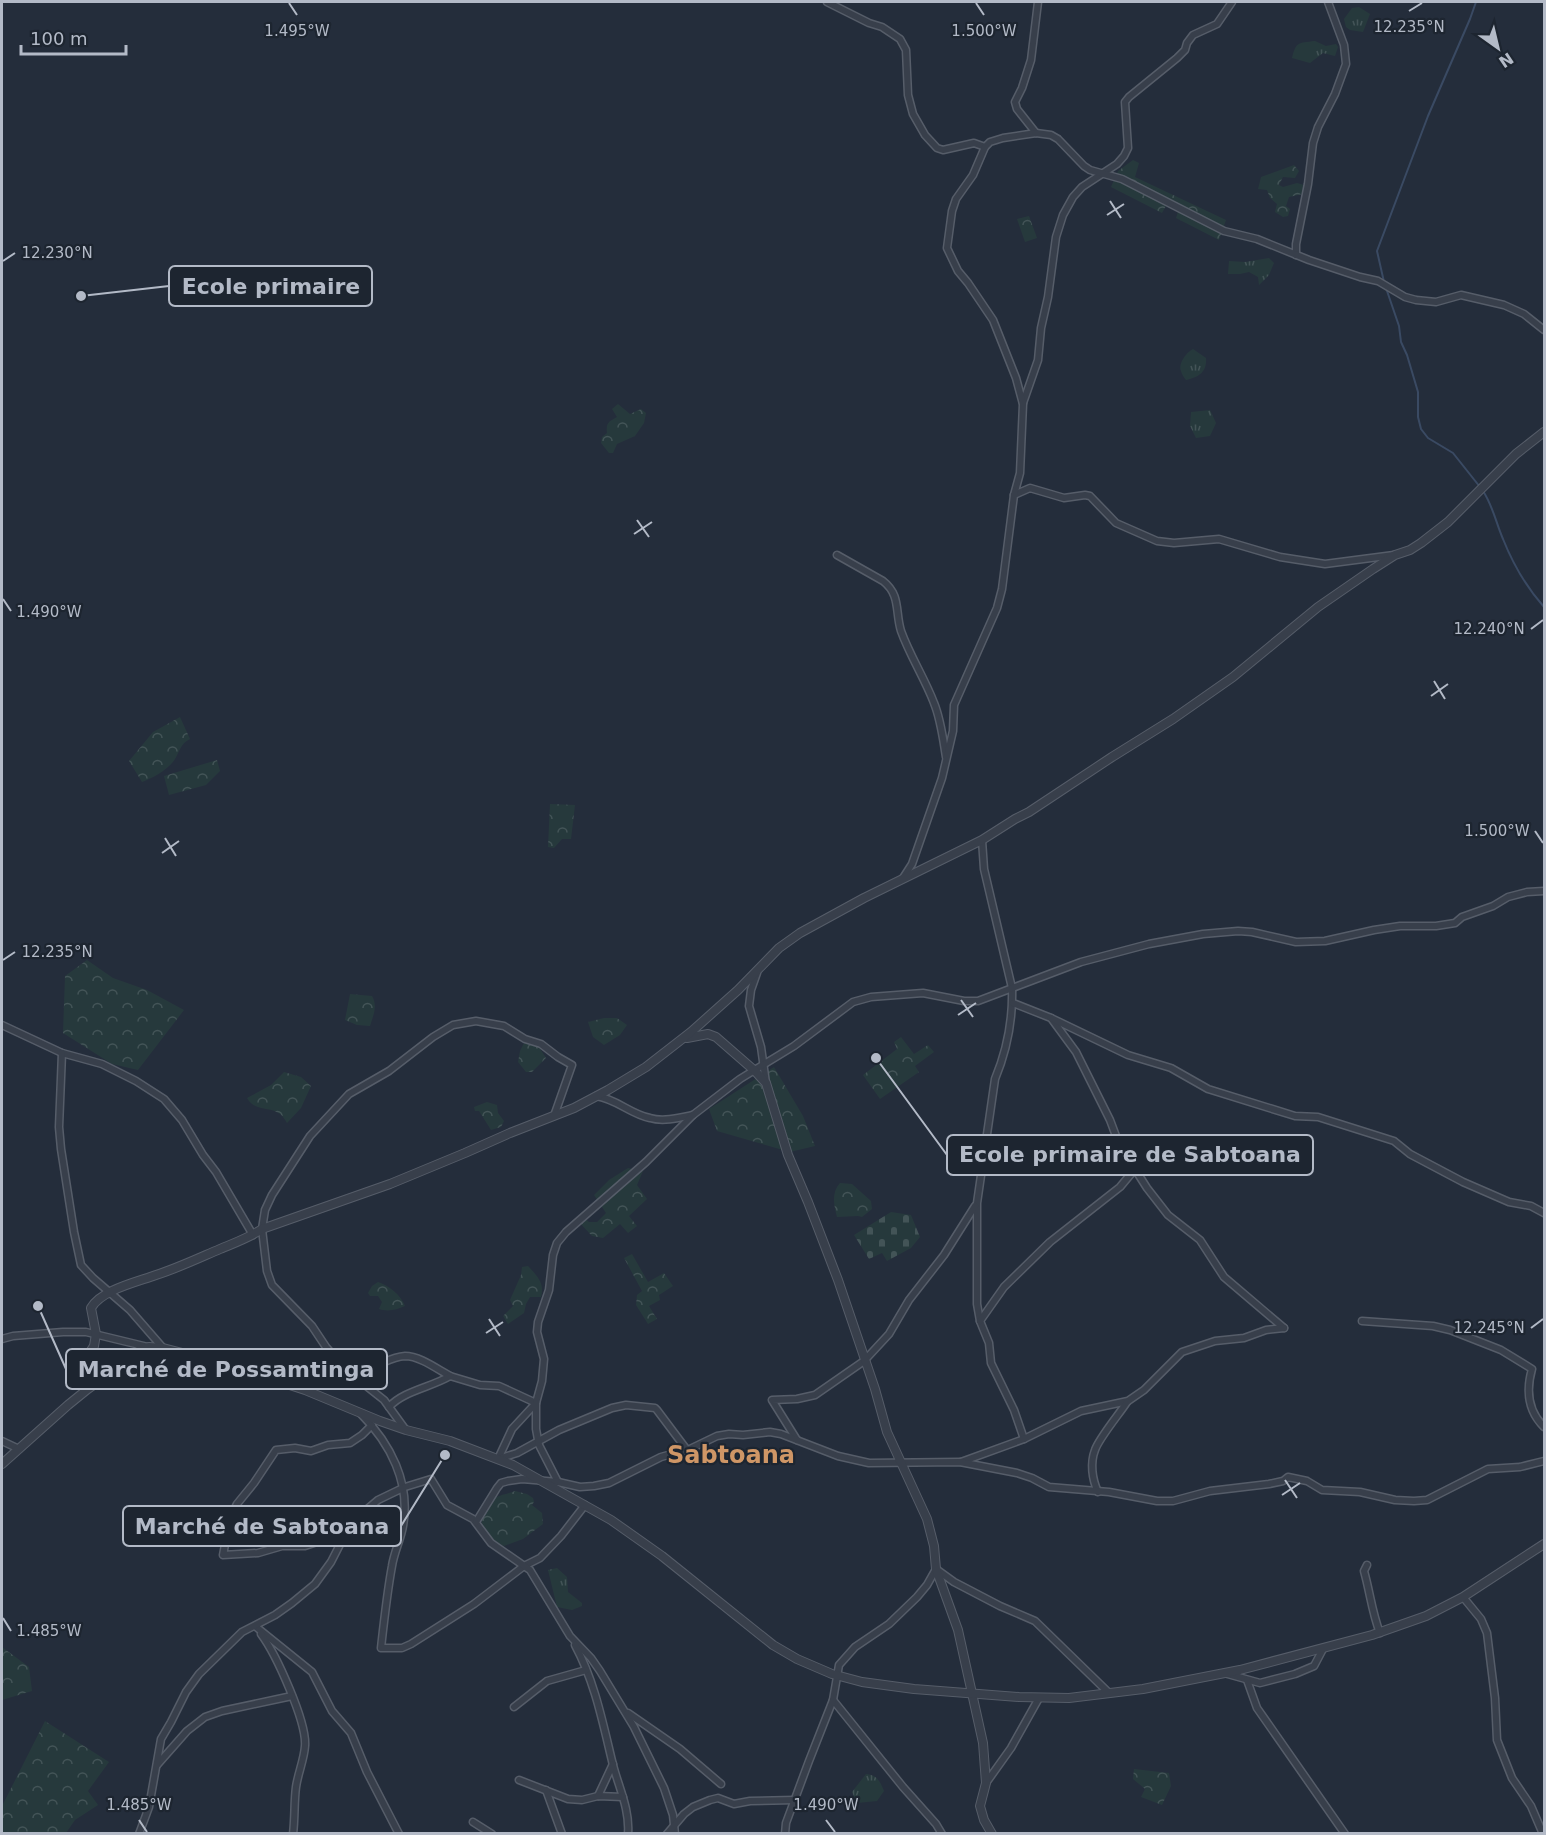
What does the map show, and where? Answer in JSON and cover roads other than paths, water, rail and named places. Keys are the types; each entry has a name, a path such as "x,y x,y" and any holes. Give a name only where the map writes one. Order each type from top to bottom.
{"street":[{"path":"827,2 868,23 882,27 900,39 906,50 908,95 913,114 925,135 937,148 943,150 974,143 985,147"},
{"path":"1036,133 1017,109 1015,102 1031,60 1038,2"},
{"path":"903,879 912,864 938,792 953,731 954,705 992,622 1002,589 1014,495 1020,473 1023,404 1038,360 1056,237 1063,215 1073,197 1082,187 1122,160 1128,148 1125,102 1177,58 1185,50 1193,35 1217,24 1232,2"},
{"path":"1296,255 1313,143 1346,64 1344,45 1328,2"},
{"path":"1023,404 1016,378 993,320 958,271 947,248 956,199 973,175 985,147 990,142 1003,138 1036,133 1051,135 1058,139 1090,170 1122,179 1224,231 1257,239 1296,255 1378,281 1404,297 1436,302 1461,295 1504,305 1524,314 1545,330"},
{"path":"1014,495 1030,488 1064,498 1090,496 1116,523 1157,541 1174,543 1219,539 1280,557 1325,564 1395,555 1410,550 1448,522 1493,480 1506,464 1545,432"},
{"path":"837,555 890,586 895,596 902,634 935,705 947,761"},
{"path":"89,1388 85,1360 94,1346 96,1334 92,1306 99,1298 133,1282 156,1275 253,1235 262,1229 390,1184 554,1116 596,1096 646,1067 682,1039 738,990 779,948 800,933 982,840 1029,812 1233,678 1318,607 1395,555"},
{"path":"982,840 984,869 1012,988 1013,1004 1011,1028 995,1079 977,1203 977,1304 980,1321 989,1343 991,1363 1014,1410 1024,1439"},
{"path":"558,1482 538,1440 536,1403 542,1381 544,1359 537,1332 538,1322 549,1290 553,1255 557,1243 566,1232 646,1162 693,1115 740,1079 794,1046 853,1002 862,998 923,993 964,1001 978,1001 1081,962 1128,948 1203,934 1252,932 1296,942 1325,940 1400,926 1436,926 1451,923 1493,906 1508,897 1527,892 1545,891"},
{"path":"758,969 748,1006 761,1047 766,1083 788,1155 816,1222 875,1389 883,1422 927,1519 934,1546 936,1569 958,1630 973,1694 976,1718 983,1743 986,1783 981,1806 984,1820 992,1833"},
{"path":"1013,1004 1051,1018 1128,1055 1171,1068 1208,1089 1295,1116 1318,1117 1394,1141 1410,1154 1463,1182 1509,1202 1531,1206 1545,1213"},
{"path":"1051,1018 1076,1052 1119,1144 1147,1188 1168,1215 1200,1240 1224,1277 1284,1328 1266,1330 1244,1338 1215,1341 1182,1352 1144,1390 1128,1401 1095,1449 1092,1472 1093,1482 1098,1491"},
{"path":"406,1430 374,1391 337,1360 312,1326 272,1285 267,1271 262,1229 265,1210 272,1195 310,1136 349,1094 395,1068 433,1037 453,1025 476,1021 504,1026 525,1039 540,1044 562,1061 572,1065 554,1116"},
{"path":"2,1025 62,1053 102,1064 136,1081 164,1099 183,1120 253,1235"},
{"path":"682,1039 708,1034 716,1037 766,1083"},
{"path":"62,1053 59,1127 63,1166 81,1265 130,1310 163,1348"},
{"path":"596,1096 613,1100 647,1118 658,1120 693,1115"},
{"path":"980,1321 1005,1287 1050,1242 1120,1187 1135,1169"},
{"path":"797,1440 772,1400 815,1395 864,1361 889,1334 909,1300 944,1255 977,1203"},
{"path":"1362,1321 1433,1326 1461,1333 1501,1350 1532,1369 1529,1396 1532,1410 1545,1427"},
{"path":"2,1339 13,1335 63,1332 96,1334 149,1347 163,1348 229,1365 305,1390 406,1430 450,1441 498,1459 546,1482 611,1520 662,1556 773,1645 797,1659 862,1682 914,1689 1069,1698 1172,1684 1223,1673 1380,1633 1426,1616 1463,1597 1545,1544"},
{"path":"2,1464 89,1388 138,1351 149,1347"},
{"path":"356,1378 373,1368 405,1356 421,1360 450,1376 480,1385 499,1386 536,1403"},
{"path":"389,1407 396,1400 439,1383 450,1376"},
{"path":"960,1462 1024,1439 1081,1411 1128,1401"},
{"path":"498,1459 512,1429 536,1403"},
{"path":"498,1459 517,1453 538,1440 612,1408 626,1405 655,1408 687,1450"},
{"path":"360,1413 372,1425 393,1458 403,1488 404,1521 392,1565 381,1648 402,1648 411,1644 474,1604 524,1566 536,1561 561,1536 585,1505"},
{"path":"372,1425 350,1443 328,1445 311,1451 276,1450 237,1504 230,1519 222,1555 258,1553 282,1546 305,1546 320,1541 352,1522 378,1500 403,1488 431,1479 447,1505 473,1519 491,1543 533,1574 582,1657 606,1731 629,1824 628,1833"},
{"path":"476,1522 501,1483 508,1480 558,1482 583,1487 609,1483 661,1457 687,1450 717,1436 729,1434 770,1432 838,1456 869,1462 960,1462 1017,1473 1049,1487 1098,1491 1146,1500 1173,1501 1210,1491 1283,1481 1288,1477 1307,1481 1322,1490 1360,1492 1405,1501 1427,1500 1488,1469 1520,1467 1545,1461"},
{"path":"2,1441 19,1449"},
{"path":"139,1833 149,1807 161,1739 194,1680 242,1632 292,1603 315,1584 331,1562 352,1522"},
{"path":"1367,1565 1364,1571 1380,1633"},
{"path":"785,1833 786,1823 808,1761 833,1700 839,1665 855,1647 889,1624 917,1597 936,1569"},
{"path":"936,1569 972,1592 1035,1620 1109,1693"},
{"path":"1463,1597 1481,1619 1487,1633 1495,1698 1497,1740 1512,1778 1531,1806 1543,1833"},
{"path":"255,1626 265,1639 303,1725 306,1744 296,1784 293,1833"},
{"path":"255,1626 312,1672 332,1711 351,1733 367,1772 399,1833"},
{"path":"570,1636 591,1658 634,1727 664,1788 674,1815 675,1830"},
{"path":"1223,1673 1260,1683 1295,1674 1314,1666 1323,1649"},
{"path":"514,1707 548,1681 586,1670"},
{"path":"1247,1680 1257,1708 1345,1833"},
{"path":"156,1767 187,1731 205,1717 222,1711 292,1696"},
{"path":"986,1783 1011,1748 1039,1698"},
{"path":"833,1700 942,1833"},
{"path":"625,1711 668,1740 721,1784"},
{"path":"598,1796 613,1764"},
{"path":"519,1780 568,1799 582,1800 598,1796 623,1797"},
{"path":"546,1790 562,1833"},
{"path":"667,1833 675,1830 684,1814 693,1807 718,1798 734,1804 795,1800"},
{"path":"473,1822 492,1833"}],"waterway":[{"path":"1384,282 1377,251 1428,116 1476,2"},
{"path":"1386,288 1418,392 1418,417 1421,429 1428,438 1453,453 1480,487"},
{"path":"1483,491 1516,566 1544,607"}],"place":[{"name":"Ecole primaire","path":"81,296"},
{"name":"Ecole primaire de Sabtoana","path":"876,1058"},
{"name":"Marché de Possamtinga","path":"38,1306"},
{"name":"Marché de Sabtoana","path":"445,1455"}],"district":[{"name":"Sabtoana","path":"731,1455"}]}
